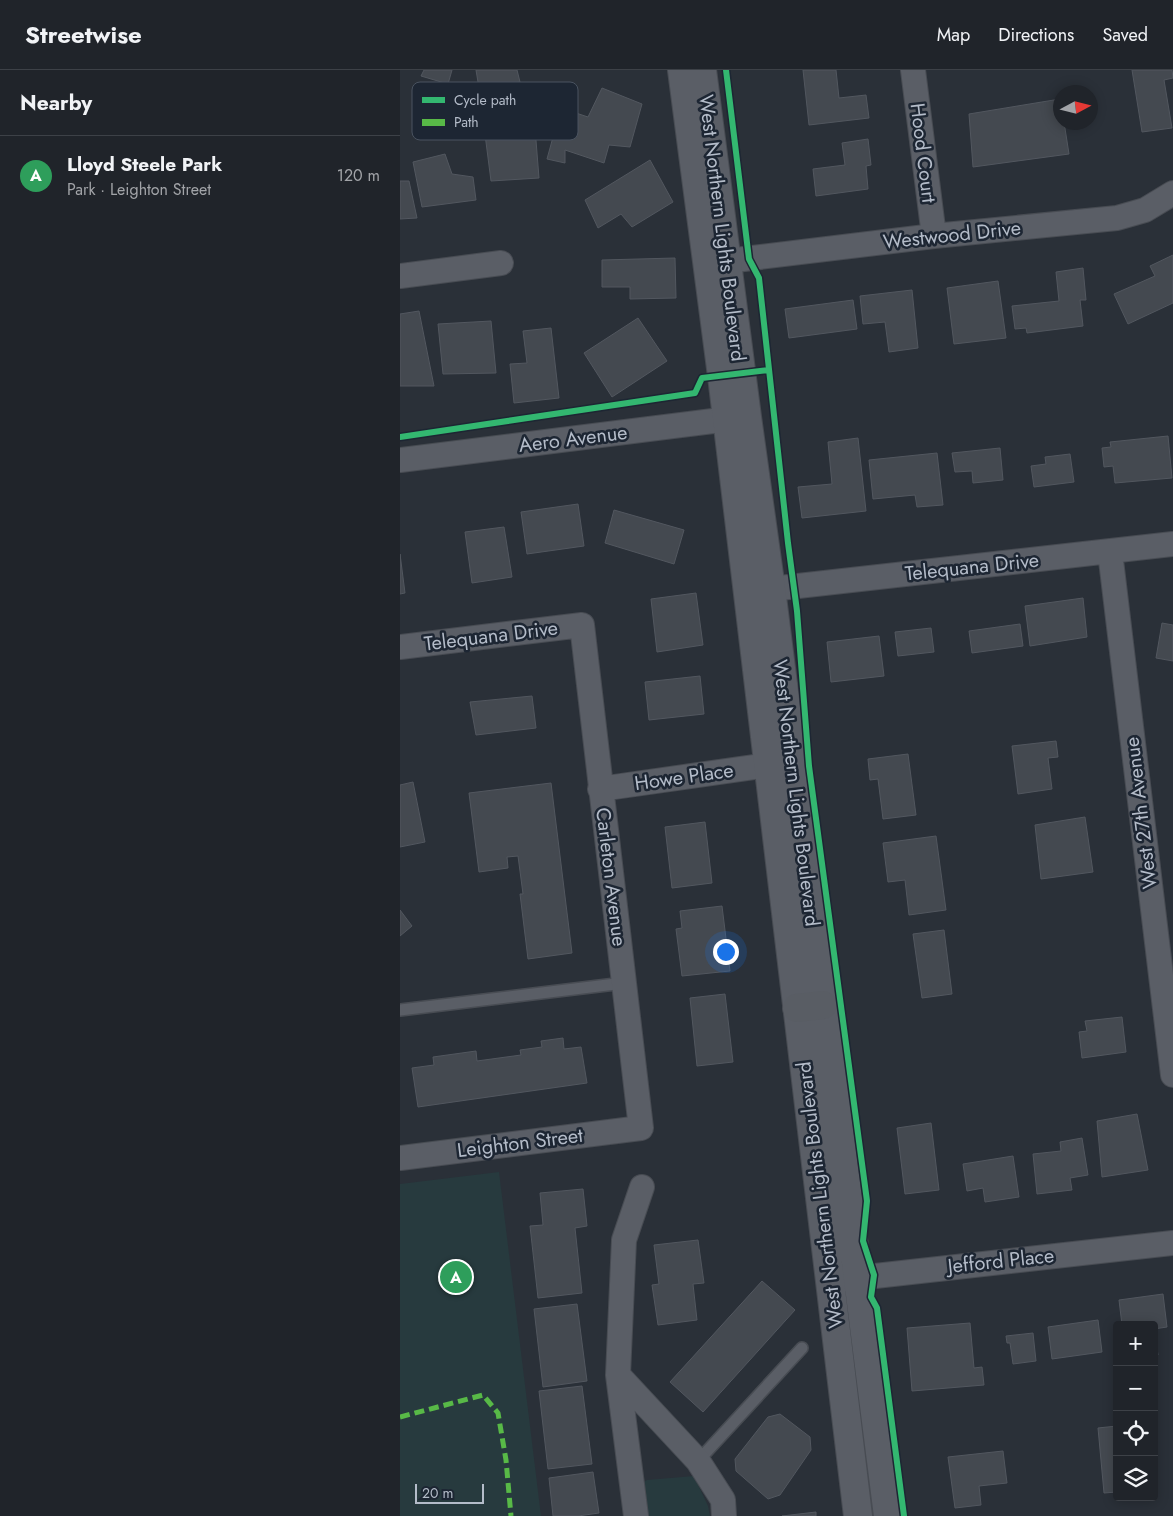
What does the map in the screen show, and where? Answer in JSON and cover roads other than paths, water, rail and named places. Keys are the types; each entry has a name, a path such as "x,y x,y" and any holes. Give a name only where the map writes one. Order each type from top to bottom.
{"street":[{"name":"West Northern Lights Boulevard","path":"682,70 737,418 771,589 810,1006 830,1281 858,1516"},
{"name":"West Northern Lights Boulevard","path":"702,70 727,261 737,418 768,765 858,1277 888,1516"},
{"name":"Hood Court","path":"913,70 934,236"},
{"name":"Westwood Drive","path":"727,261 934,236 1117,218 1144,210 1173,193"},
{"path":"400,276 501,264"},
{"name":"Aero Avenue","path":"400,460 737,418"},
{"name":"Telequana Drive","path":"771,589 1173,544"},
{"name":"West 27th Avenue","path":"1110,552 1173,1075"},
{"name":"Telequana Drive","path":"400,647 582,625"},
{"name":"Carleton Avenue","path":"582,625 641,1128"},
{"name":"Howe Place","path":"600,789 768,765"},
{"name":"Leighton Street","path":"400,1158 641,1128"},
{"path":"636,1516 618,1375 624,1240 642,1187"},
{"name":"Jefford Place","path":"830,1281 1173,1243"},
{"path":"618,1375 698,1461 723,1500 724,1516"}],"lane":[{"path":"400,1010 624,983"},
{"path":"698,1461 802,1348"}],"place":[{"name":"Lloyd Steele Park","path":"456,1277"}]}
